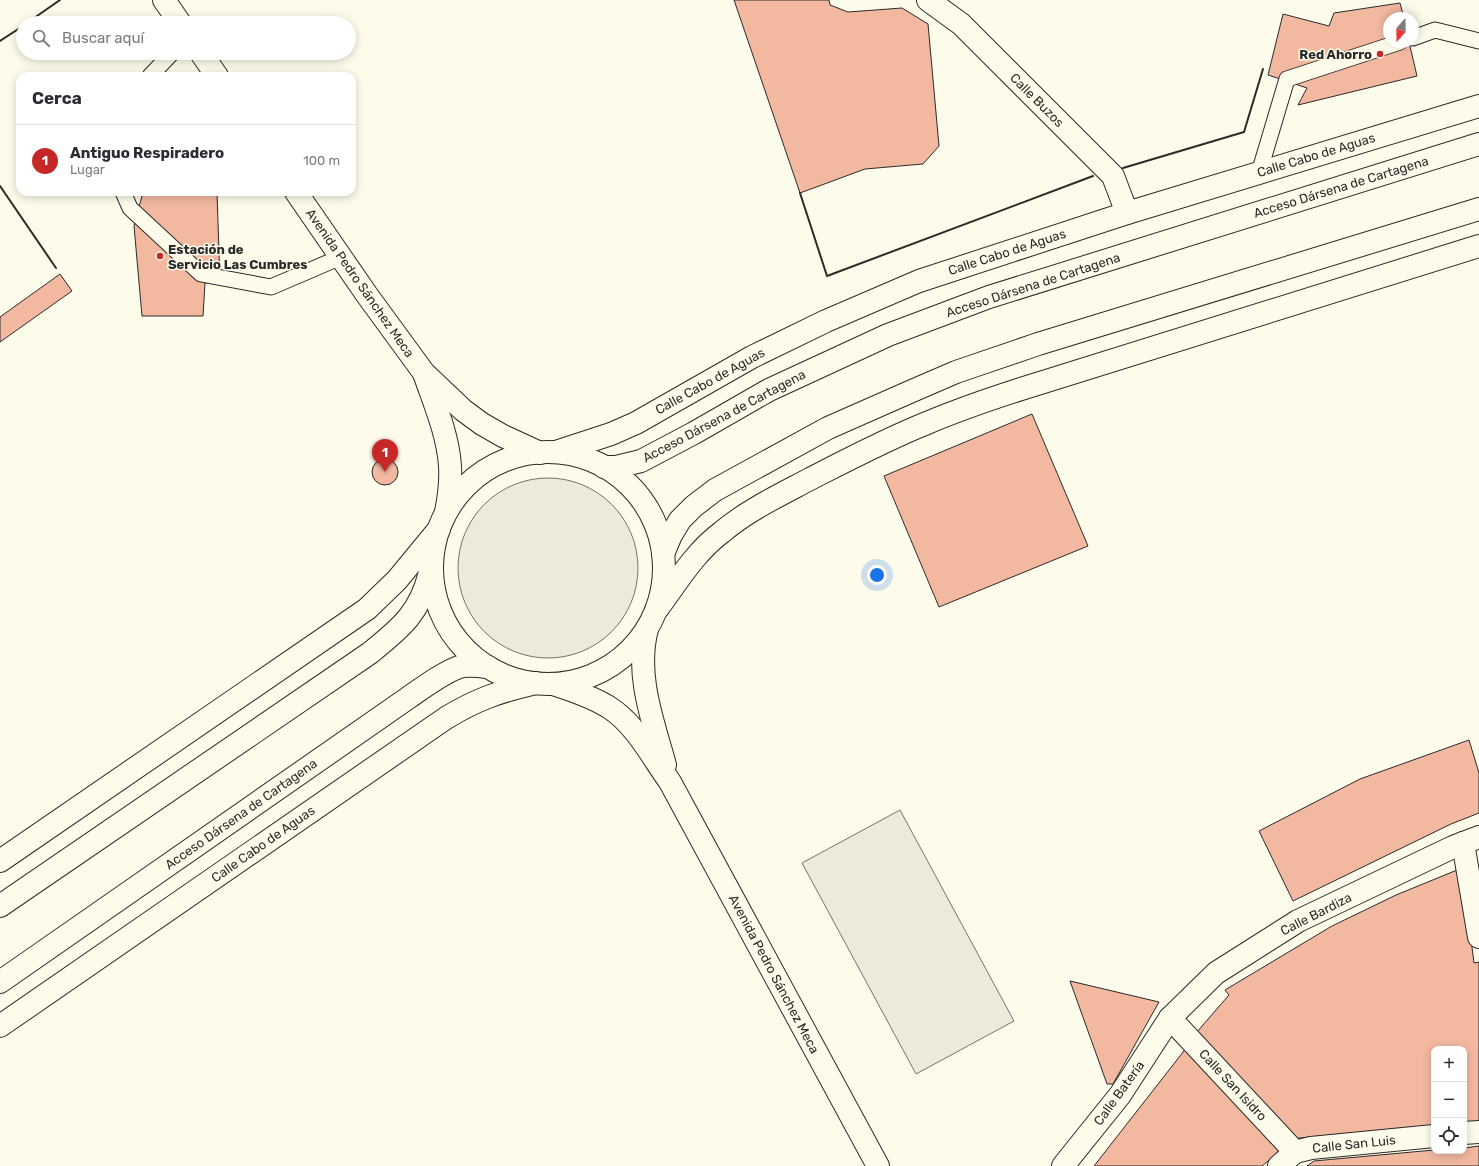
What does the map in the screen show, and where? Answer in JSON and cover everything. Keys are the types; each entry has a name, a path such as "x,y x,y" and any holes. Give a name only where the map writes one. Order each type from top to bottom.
{"main road":[{"path":"164,0 175,16"},
{"name":"Calle Buzos","path":"928,0 961,24 1112,176 1127,213"},
{"path":"206,60 214,72"},
{"name":"Calle Cabo de Aguas","path":"442,521 455,498 478,475 492,466 508,459 548,452 611,434 636,423 752,357 826,321 919,281 1127,213 1479,106"},
{"name":"Acceso Dársena de Cartagena","path":"604,466 616,467 641,461 694,433 769,390 888,335 967,305 1479,144"},
{"name":"Avenida Pedro Sánchez Meca","path":"299,196 424,373 463,410 482,424 503,436 548,452"},
{"path":"663,554 671,535 680,520 694,506 715,490 828,428 956,372 1038,344 1479,209"},
{"path":"670,782 644,683 642,658 647,629 658,608 684,571 703,549 721,532 748,514 883,442 972,406 1021,389 1479,246"},
{"name":"Avenida Pedro Sánchez Meca","path":"424,373 440,421 450,465 450,491 434,546 432,563"},
{"path":"548,452 578,457 604,466 624,481 644,504 660,536 663,554 664,572 658,608"},
{"path":"0,861 367,609 397,580 442,521"},
{"path":"432,563 432,581 442,615 450,631 461,645 474,657 500,674 512,678 545,684 595,700 610,708 625,720 639,737 670,782"},
{"path":"0,906 363,657 399,630 412,615 421,598 428,581 432,563"},
{"name":"Calle Cabo de Aguas","path":"0,1026 468,704 502,691 545,684 569,682 600,672 614,664 626,654 638,642 647,629"},
{"name":"Acceso Dársena de Cartagena","path":"0,982 438,678 461,667 470,665 488,667"},
{"name":"Avenida Pedro Sánchez Meca","path":"670,782 878,1166"},
{"path":"1471,840 1479,937"},
{"name":"Calle Bardiza","path":"1170,1018 1216,972 1298,922 1471,840"},
{"name":"Calle San Isidro","path":"1170,1018 1295,1152"},
{"name":"Calle Batería","path":"1063,1166 1120,1095 1170,1018"},
{"path":"1467,1133 1479,1132"},
{"name":"Calle San Luis","path":"1279,1166 1295,1152 1311,1148 1431,1136"}],"lane":[{"path":"1419,36 1435,30 1479,41"},
{"path":"1259,173 1287,79 1383,48"},
{"path":"154,72 165,60"},
{"path":"125,196 130,208 201,274 271,287 341,257"}],"shaded area":[{"path":"557,478 566,479 591,488 612,504 628,525 637,550 637,586 628,611 612,632 591,648 583,651 566,657 539,658 530,657 505,648 491,638 478,625 468,611 459,586 458,559 459,550 468,525 478,511 491,498 505,488 530,479"},
{"path":"900,810 1014,1021 916,1074 802,863"}],"building":[{"path":"734,0 829,0 830,5 848,12 902,8 928,24 939,146 923,164 865,169 800,193"},
{"path":"1400,3 1402,12 1383,12 1383,48 1410,48 1417,76 1298,105 1307,88 1268,75 1283,14 1329,26 1334,13"},
{"path":"142,196 217,196 220,281 205,283 203,316 142,316 134,226"},
{"path":"60,274 72,291 0,342 0,317"},
{"path":"1032,414 1088,546 939,607 884,476"},
{"path":"385,459 394,463 398,472 394,481 385,485 376,481 372,472 376,463"},
{"path":"1469,740 1479,773 1479,813 1451,824 1293,901 1259,831 1360,779"},
{"path":"1462,868 1474,963 1479,962 1479,1121 1467,1123 1467,1046 1431,1046 1431,1125 1290,1139 1196,1033 1229,995 1225,990 1332,926 1396,895"},
{"path":"1070,981 1159,1002 1113,1084 1107,1084"},
{"path":"1187,1047 1284,1148 1262,1166 1094,1166"},
{"path":"1479,1146 1479,1166 1307,1166 1314,1161 1431,1150 1431,1154 1467,1154 1467,1148"}],"wall":[{"path":"37,16 60,0"},
{"path":"0,41 16,31"},
{"path":"1123,168 1244,132 1263,69"},
{"path":"800,193 827,276 1093,176"},
{"path":"0,186 56,268"}],"place":[{"name":"Red Ahorro","path":"1380,54"},
{"name":"Estación de Servicio Las Cumbres","path":"160,256"},
{"name":"Antiguo Respiradero","path":"385,472"}]}
